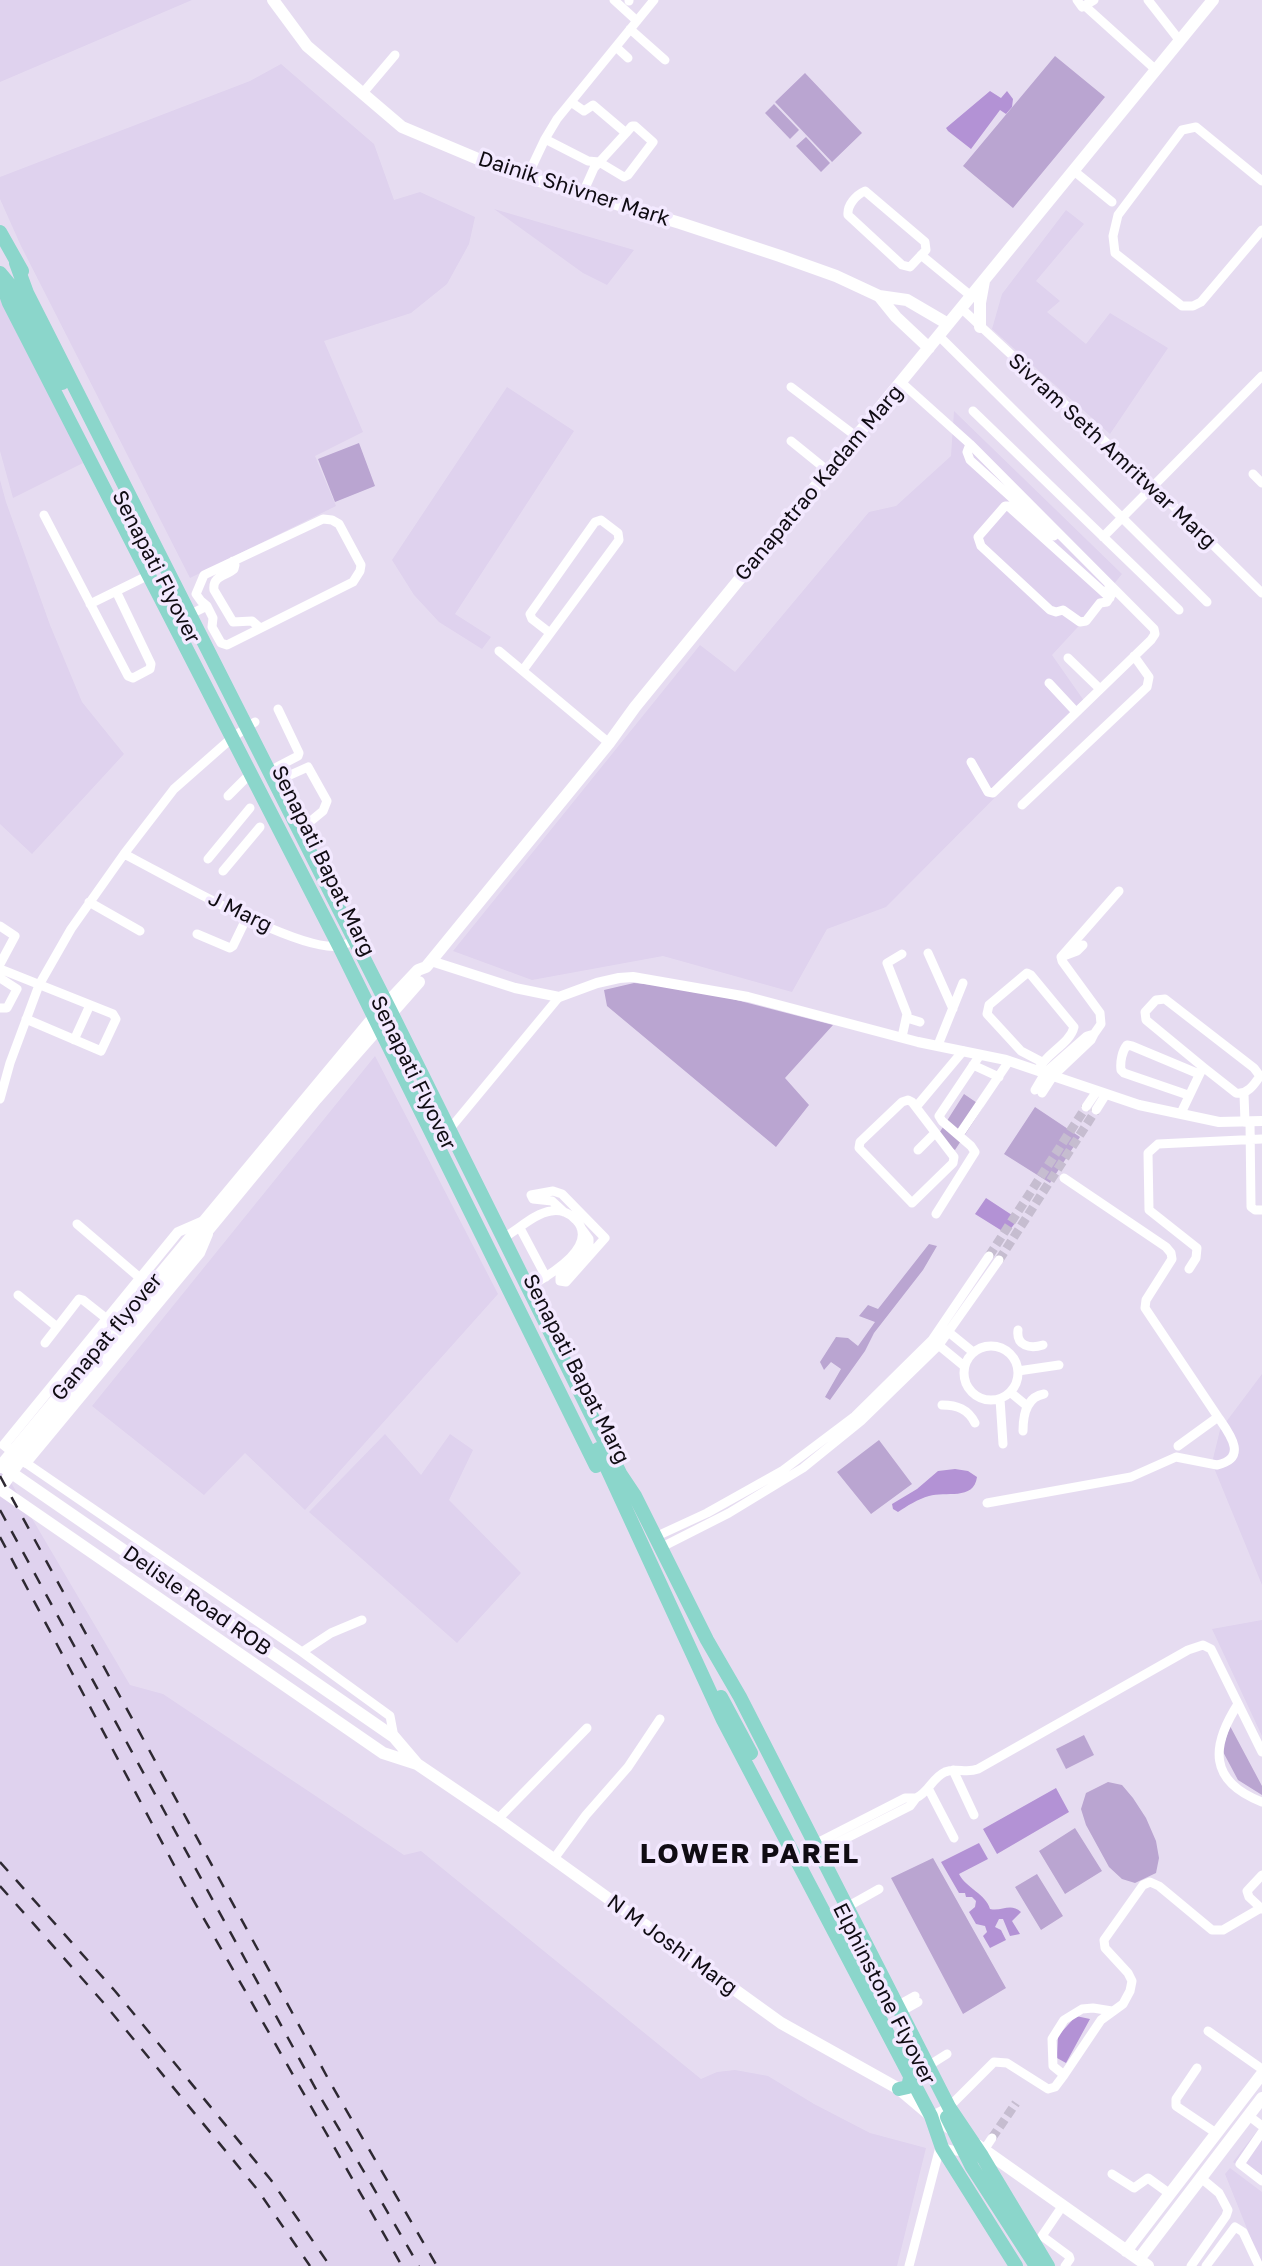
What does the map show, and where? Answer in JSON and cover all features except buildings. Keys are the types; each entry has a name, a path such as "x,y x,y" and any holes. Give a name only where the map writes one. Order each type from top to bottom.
{"main road":[{"name":"Dainik Shivner Mark","path":"273,0 307,46 402,127 498,168 780,256 836,276 879,296"},
{"name":"Ganapatrao Kadam Marg","path":"209,1222 313,1096 393,1005 418,970 429,964 609,744 635,707 1213,0"},
{"name":"Senapati Bapat Marg","path":"0,232 16,263 37,292 171,559 205,615 453,1125 540,1281 629,1473 628,1501"},
{"name":"Senapati Flyover","path":"16,263 46,340"},
{"name":"Senapati Flyover","path":"0,273 15,291 46,340 390,1010 569,1380 621,1475 628,1501"},
{"name":"Senapati Bapat Marg","path":"0,279 9,303 233,737 433,1134 605,1485 628,1501"},
{"path":"980,327 984,280"},
{"path":"879,296 907,300 948,324"},
{"path":"879,296 896,317 929,348"},
{"path":"148,573 149,564 156,558 163,555 171,559"},
{"name":"Ganapat flyover","path":"0,1489 3,1467 27,1442 209,1222"},
{"name":"Delisle Road ROB","path":"3,1467 394,1737 417,1764"},
{"name":"Delisle Road ROB","path":"0,1489 383,1753 417,1764"},
{"path":"628,1501 657,1543 707,1640 740,1696 949,2107 980,2150 1048,2266"},
{"path":"628,1501 709,1675 931,2116 942,2148 1016,2266"},
{"name":"Elphinstone Flyover","path":"707,1640 709,1675 963,2170 1025,2266"},
{"name":"Elphinstone Flyover","path":"709,1675 743,1717 972,2166 1036,2266"},
{"path":"383,1753 394,1737"},
{"name":"N M Joshi Marg","path":"417,1764 498,1819 781,2023 899,2089 931,2116 980,2150"},
{"path":"899,2089 908,2087 910,2078 928,2066"},
{"path":"1126,2251 1262,2071"},
{"path":"980,2150 1143,2263 1201,2178 1262,2098"}],"street":[{"path":"614,0 637,21"},
{"path":"527,177 545,139 571,102 654,0"},
{"path":"1081,3 1094,0"},
{"path":"1148,0 1180,41"},
{"path":"631,2 644,12"},
{"path":"1081,3 1156,70"},
{"path":"630,29 665,60"},
{"path":"615,47 628,58"},
{"path":"362,94 396,55"},
{"path":"571,102 583,111 593,104 626,133"},
{"path":"545,139 588,161 599,163 624,177 653,142 632,126 599,163 594,168 582,195"},
{"path":"1262,181 1196,127 1182,130 1118,215 1113,248 1125,263 1181,306 1193,306 1201,302 1262,230"},
{"path":"1074,171 1112,202"},
{"path":"866,191 872,195 925,242 926,250 921,255 910,267 906,267 848,215 849,206 866,191"},
{"path":"921,255 971,296"},
{"name":"Sivram Seth Amritwar Marg","path":"961,309 1154,487 1262,593"},
{"path":"939,336 1207,602"},
{"path":"1103,537 1262,376"},
{"path":"902,383 970,444 1154,629 1155,634 993,793 988,792 971,762"},
{"path":"791,387 857,437"},
{"path":"973,411 1179,610"},
{"path":"791,441 828,471"},
{"path":"970,444 967,452 970,460 1112,589 1113,594 1110,598 1107,602 1101,603 1083,623 1063,610 1054,612 981,546 978,542 979,534 1008,506 1110,598"},
{"path":"1253,474 1262,483"},
{"path":"44,515 128,676 133,678 150,668 151,664 116,591"},
{"path":"323,519 339,524 360,565 360,571 353,582 223,645 196,594 202,579 209,571 233,561 323,519"},
{"path":"523,670 618,540 618,533 601,520 595,522 530,614 532,620 550,633"},
{"path":"233,561 234,569 216,579 214,590 233,622 255,622 260,628"},
{"path":"90,604 148,573"},
{"path":"180,635 205,615"},
{"path":"499,650 609,744"},
{"path":"1022,805 1147,687 1149,677 1134,656"},
{"path":"1068,658 1100,689"},
{"path":"1049,682 1076,712"},
{"path":"278,709 299,753 284,773"},
{"path":"0,1099 39,985 88,905 174,789 233,737 255,722"},
{"path":"284,773 308,767 327,801 323,811 306,825"},
{"path":"228,796 251,773"},
{"path":"208,859 250,808"},
{"path":"223,871 260,827"},
{"name":"J Marg","path":"124,853 247,917 303,942 339,947"},
{"path":"1061,957 1119,891"},
{"path":"88,905 140,931"},
{"path":"197,934 230,948 247,917"},
{"path":"0,926 15,934 3,953 1,972 17,989 7,1008 0,1008"},
{"path":"339,947 360,937"},
{"path":"1061,957 1077,951 1083,945"},
{"path":"902,954 887,962 906,1010 907,1018 902,1037"},
{"path":"928,954 953,1009"},
{"path":"1045,1070 1087,1036 1094,1034 1101,1024 1100,1013 1061,957"},
{"path":"429,964 515,988 559,997"},
{"path":"1,972 90,1004 116,1017 103,1049 98,1051 26,1019"},
{"path":"1038,1091 1045,1070 1072,1034 1074,1027 1027,972 989,1005 987,1014 1021,1051 1045,1070"},
{"path":"433,1134 453,1125 559,997 619,978 646,979 748,997 1045,1070 1139,1105 1219,1122 1262,1121"},
{"path":"938,1045 963,983"},
{"path":"1165,999 1258,1072 1258,1079 1244,1094 1236,1093 1201,1070 1146,1020 1145,1012 1156,1000 1165,999"},
{"path":"74,1040 90,1004"},
{"path":"907,1018 920,1022"},
{"path":"1188,1095 1124,1073 1120,1065 1124,1048 1127,1045 1132,1046 1201,1070"},
{"path":"916,1107 963,1051"},
{"path":"959,1135 999,1077 1021,1051"},
{"path":"936,1214 975,1152 939,1116 980,1055"},
{"path":"973,1065 999,1077"},
{"path":"1181,1113 1201,1070"},
{"path":"1091,1109 1101,1093"},
{"path":"1244,1094 1251,1139 1251,1207 1262,1210"},
{"path":"908,1100 935,1133 954,1160 912,1203 859,1148 860,1142 902,1102 908,1100"},
{"path":"918,1150 935,1133"},
{"path":"1189,1269 1196,1258 1197,1248 1149,1210 1148,1153 1158,1144 1262,1139"},
{"path":"987,1503 1131,1477 1176,1457 1223,1464 1233,1456 1235,1448 1232,1438 1144,1308 1146,1300 1172,1259 1171,1253 1064,1178"},
{"path":"553,1191 562,1194 606,1238 566,1282 560,1281 560,1277 590,1241 576,1220 564,1212 552,1201 533,1199 531,1195 553,1191"},
{"path":"514,1231 550,1210 564,1212"},
{"path":"209,1222 178,1232 2,1441 26,1464 302,1652 390,1716 394,1737"},
{"path":"26,1464 200,1253 209,1222"},
{"path":"77,1224 140,1278"},
{"path":"540,1281 559,1270 574,1255 582,1237 581,1228"},
{"path":"657,1543 683,1525 803,1468 861,1421 936,1343 994,1258"},
{"path":"18,1295 57,1327"},
{"path":"45,1342 81,1298 107,1319"},
{"path":"1018,1329 1017,1335 1023,1344 1033,1348 1043,1345"},
{"path":"945,1330 974,1352"},
{"path":"936,1343 964,1366"},
{"path":"1012,1355 1023,1344"},
{"path":"992,1346 1005,1349 1012,1355 1018,1371 1017,1382 1010,1392 1000,1399 975,1396 965,1383 964,1366 974,1352 979,1348 992,1346"},
{"path":"1018,1371 1059,1364"},
{"path":"1010,1392 1027,1406"},
{"path":"1023,1431 1027,1406 1033,1398 1044,1394"},
{"path":"966,1410 975,1396"},
{"path":"1000,1399 1003,1444"},
{"path":"942,1405 953,1405 966,1410 975,1423"},
{"path":"1178,1446 1218,1417"},
{"path":"657,1543 687,1535 785,1475"},
{"path":"683,1525 687,1535"},
{"path":"302,1652 331,1633 362,1619"},
{"path":"817,1848 905,1798 923,1795 942,1774 953,1770 967,1773 978,1769 1195,1647 1203,1645 1211,1649 1262,1752"},
{"path":"1238,1704 1221,1734 1218,1753 1223,1772 1234,1787 1262,1802"},
{"path":"553,1860 586,1815 628,1767 660,1719"},
{"path":"498,1819 587,1728"},
{"path":"953,1770 974,1815"},
{"path":"928,1788 954,1838"},
{"path":"931,2116 949,2107 995,2062 1007,2063 1048,2088 1055,2087 1108,2011 1123,2004 1130,1991 1132,1982 1128,1973 1105,1948 1104,1940 1143,1885 1150,1882 1159,1886 1212,1930 1223,1930 1261,1908 1248,1897 1247,1891 1262,1875"},
{"path":"847,1907 879,1889"},
{"path":"899,2009 916,1999"},
{"path":"1062,2074 1053,2066 1052,2039 1064,2020 1082,2009 1108,2011"},
{"path":"1208,2031 1262,2071"},
{"path":"928,2066 947,2054"},
{"path":"1197,2068 1176,2099 1176,2106 1216,2133"},
{"path":"1249,2116 1262,2126"},
{"path":"1262,2132 1240,2164 1262,2181"},
{"path":"909,2266 937,2154 942,2148 980,2150 992,2138"},
{"path":"1112,2174 1134,2188 1148,2178 1170,2194"},
{"path":"1191,2266 1228,2210 1219,2193 1201,2178"},
{"path":"1059,2211 1042,2236 1069,2256 1065,2266"},
{"path":"1206,2266 1235,2227 1243,2232 1259,2266"}],"shaded area":[{"path":"0,0 192,0 0,82"},
{"path":"1055,56 1105,97 1013,208 963,166"},
{"path":"281,64 374,144 394,200 420,192 475,217 469,244 447,284 411,313 324,341 363,432 315,456 336,506 190,578 21,246 0,199 0,177 250,81"},
{"path":"805,73 862,133 832,162 775,102"},
{"path":"990,91 1001,98 1007,91 1013,99 1012,107 1006,114 1000,110 971,149 946,128"},
{"path":"774,104 799,130 790,139 765,113"},
{"path":"806,137 830,163 821,172 796,146"},
{"path":"494,209 634,250 607,285 583,273"},
{"path":"1066,210 1084,224 1036,281 1060,301 1047,312 1086,344 1110,313 1168,348 1110,434 992,329 1002,294"},
{"path":"0,291 83,463 13,498 0,451"},
{"path":"507,387 574,431 455,614 491,637 482,649 439,622 414,595 392,560"},
{"path":"954,411 1122,574 1052,655 1087,705 886,907 827,929 792,992 663,956 532,980 453,951 700,645 735,672 869,512 896,506 951,456"},
{"path":"359,443 375,486 335,502 318,459"},
{"path":"0,480 50,625 82,702 124,754 32,854 0,824"},
{"path":"634,983 690,988 833,1025 785,1078 809,1105 776,1147 607,1006 604,990"},
{"path":"375,1056 498,1294 305,1510 245,1453 204,1495 92,1406"},
{"path":"964,1094 983,1107 955,1150 936,1138"},
{"path":"1035,1107 1080,1137 1050,1183 1004,1154"},
{"path":"986,1198 1018,1219 1007,1234 975,1214"},
{"path":"929,1244 937,1246 923,1270 874,1333 865,1351 830,1400 825,1397 841,1369 831,1362 824,1370 820,1362 836,1337 848,1338 858,1346 875,1322 859,1316 868,1305 878,1309"},
{"path":"1262,1374 1262,1585 1212,1463 1220,1430"},
{"path":"385,1434 421,1475 450,1434 473,1450 449,1500 521,1573 457,1643 309,1512"},
{"path":"879,1440 912,1484 871,1514 837,1472"},
{"path":"0,1464 130,1685 163,1694 404,1855 421,1851 701,2079 717,2072 735,2070 768,2076 870,2133 926,2148 897,2266 0,2266"},
{"path":"938,1471 968,1471 977,1477 975,1485 958,1494 929,1496 898,1512 893,1509 892,1504 917,1489"},
{"path":"1262,1620 1262,1736 1212,1629"},
{"path":"1230,1726 1262,1786 1262,1795 1238,1780 1222,1750"},
{"path":"1084,1735 1094,1755 1066,1769 1056,1749"},
{"path":"1108,1782 1122,1785 1133,1798 1156,1841 1159,1858 1156,1873 1135,1883 1122,1879 1109,1867 1086,1825 1081,1809 1086,1793"},
{"path":"1056,1788 1069,1812 997,1854 983,1829"},
{"path":"1075,1828 1102,1871 1065,1894 1039,1851"},
{"path":"979,1843 988,1859 959,1874 984,1899 990,1909 1010,1907 1021,1912 1012,1921 1020,1934 1010,1936 1003,1919 999,1919 995,1927 1001,1930 1006,1940 990,1948 983,1936 987,1932 985,1926 976,1924 969,1912 975,1907 976,1901 972,1897 966,1897 965,1893 959,1893 941,1862"},
{"path":"933,1858 1006,1988 963,2014 891,1878"},
{"path":"1037,1874 1063,1916 1041,1930 1015,1887"},
{"path":"1076,2016 1090,2019 1066,2063 1057,2058 1058,2036"},
{"path":"1260,2127 1262,2129 1262,2184 1233,2162"},
{"path":"1230,2168 1262,2192 1262,2266 1225,2174"}],"tunnel":[{"path":"989,1256 1086,1107"},
{"path":"999,1260 1096,1110"},
{"path":"992,2138 1016,2103"}],"railway":[{"path":"0,1476 331,2084 437,2266"},
{"path":"0,1510 318,2093 419,2266"},
{"path":"0,1537 183,1882 402,2266"},
{"path":"0,1862 115,1991 271,2180 330,2266"},
{"path":"0,1886 102,2001 257,2189 310,2266"}],"district":[{"name":"LOWER PAREL","path":"750,1854"}]}
